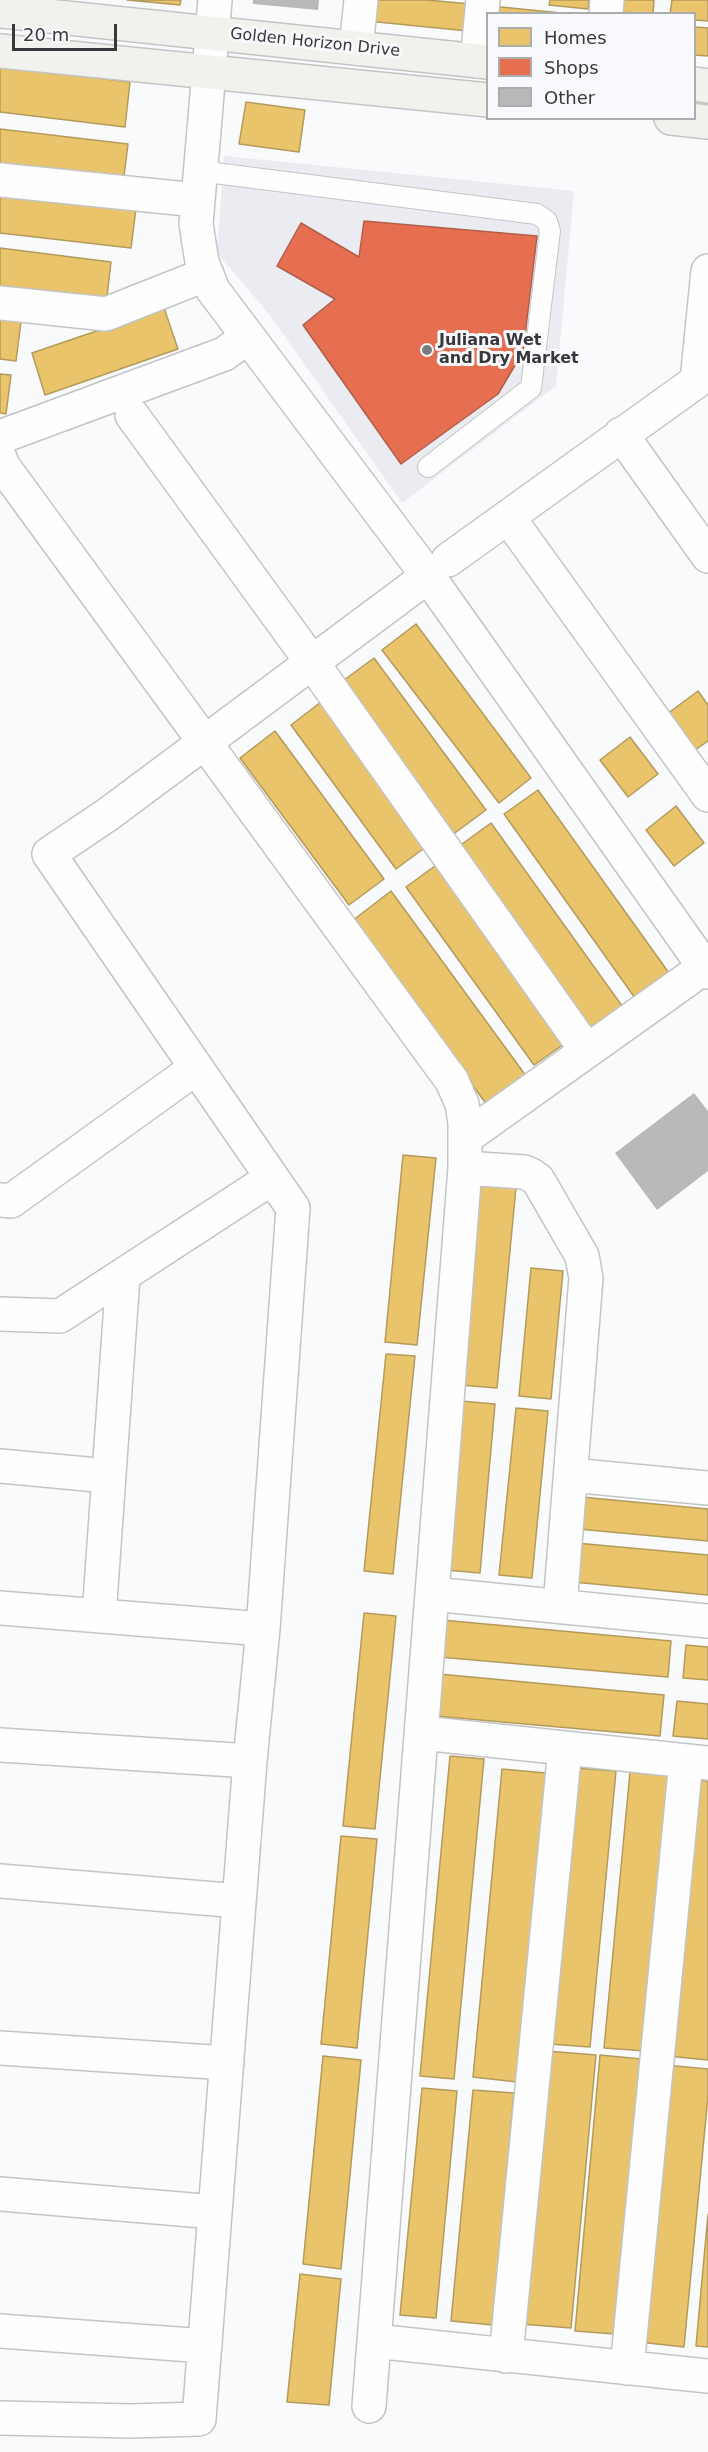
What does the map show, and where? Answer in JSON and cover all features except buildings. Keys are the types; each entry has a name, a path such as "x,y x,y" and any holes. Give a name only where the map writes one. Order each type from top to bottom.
{"street":[{"path":"215,0 197,186 196,224 202,262 213,290 438,568 706,969 587,1051 465,1153"},
{"path":"356,48 361,0"},
{"path":"482,62 483,0"},
{"name":"Golden Horizon Drive","path":"0,11 65,9 212,32 482,62"},
{"path":"0,51 486,100"},
{"path":"690,120 708,122"},
{"path":"0,180 197,186"},
{"path":"0,2418 130,2421 199,2419 250,1761 263,1629 293,1208 49,854 106,815 204,740 621,434 703,381 708,271"},
{"path":"0,303 106,314 207,274"},
{"path":"0,437 224,354 248,336"},
{"path":"132,415 311,661 587,1051"},
{"path":"621,434 708,556"},
{"path":"0,458 3,466 452,1081 462,1104 465,1153 369,2406"},
{"path":"508,517 708,795"},
{"path":"0,1200 11,1201 196,1068"},
{"path":"465,1153 524,1172 538,1180 582,1256 586,1278 560,1606"},
{"path":"0,1314 60,1316 272,1178"},
{"path":"99,1616 123,1276"},
{"path":"0,1466 108,1476"},
{"path":"571,1475 708,1488"},
{"path":"432,1593 708,1621"},
{"path":"0,1608 263,1629"},
{"path":"422,1733 697,1762 627,2368"},
{"path":"0,1745 250,1761"},
{"path":"506,2356 565,1748"},
{"path":"0,1881 239,1901"},
{"path":"0,2048 227,2062"},
{"path":"0,2194 215,2212"},
{"path":"0,2331 205,2346"},
{"path":"374,2341 708,2376"}],"lane":[{"path":"197,186 537,214 547,221 550,231 531,388 428,467"}],"shaded area":[{"name":"Juliana Wet and Dry Market","path":"224,156 574,191 556,386 402,503 269,314 217,253"}],"place":[{"name":"Juliana Wet and Dry Market","path":"427,350"}]}
